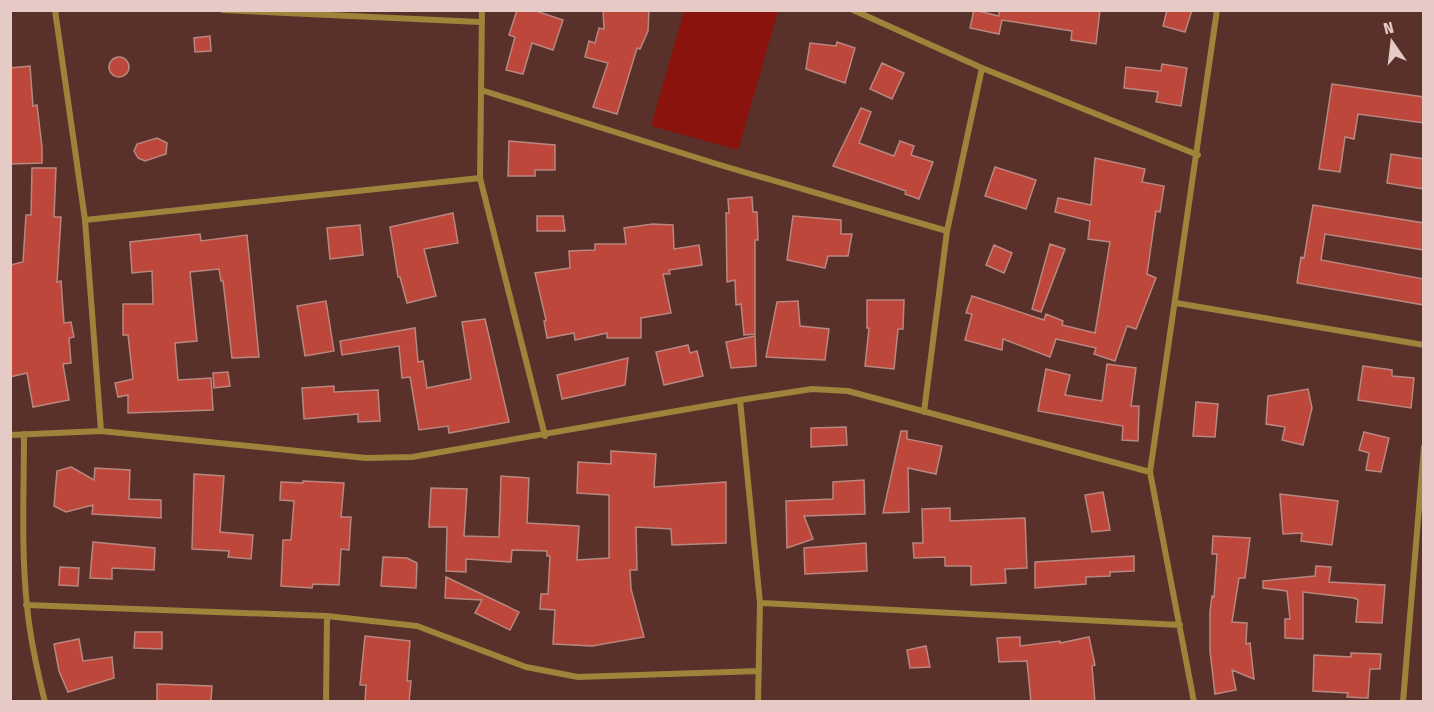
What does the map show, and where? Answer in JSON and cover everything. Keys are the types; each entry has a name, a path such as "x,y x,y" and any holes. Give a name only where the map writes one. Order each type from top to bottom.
{"street":[{"path":"55,10 85,220 101,431"},
{"path":"223,10 480,22"},
{"path":"482,10 480,22 480,177 545,435"},
{"path":"853,10 982,68 1198,155"},
{"path":"1194,702 1150,472 1198,155 1217,10"},
{"path":"924,412 947,231 982,68"},
{"path":"481,90 720,165 947,231"},
{"path":"85,220 480,177"},
{"path":"1176,303 1424,345"},
{"path":"10,435 101,431 366,458 412,457 740,400 829,389 848,391 1150,472"},
{"path":"740,400 760,603 759,702"},
{"path":"24,434 26,605 31,642 45,702"},
{"path":"1402,702 1424,447"},
{"path":"760,603 1180,625"},
{"path":"26,605 327,616 417,626 526,667 578,677 759,671"},
{"path":"326,702 327,616"}],"shaded area":[{"path":"684,11 778,11 738,150 651,126"}],"building":[{"path":"517,10 533,10 563,20 553,50 532,43 523,74 506,70 515,37 509,35"},
{"path":"603,10 649,10 648,31 640,49 637,48 617,114 593,107 608,63 585,57 589,41 595,43 599,28 604,29"},
{"path":"974,10 999,16 999,10 1100,10 1096,44 1071,40 1072,31 1002,20 999,34 970,28"},
{"path":"1167,10 1192,10 1185,32 1163,26"},
{"path":"210,36 211,51 195,52 194,38"},
{"path":"837,42 855,48 845,83 806,69 810,43 836,46"},
{"path":"119,57 126,60 129,67 126,74 119,77 112,74 109,67 112,60"},
{"path":"882,63 904,73 892,99 870,89"},
{"path":"1162,64 1187,68 1181,106 1156,102 1158,92 1124,88 1126,67 1161,71"},
{"path":"30,66 33,106 37,105 42,163 10,164 10,68"},
{"path":"1332,84 1424,97 1424,123 1358,114 1354,139 1345,137 1340,172 1319,169"},
{"path":"861,108 871,112 859,143 894,156 900,141 914,146 911,155 933,162 919,199 905,194 906,191 833,166"},
{"path":"157,138 167,143 166,154 145,161 138,158 134,151 137,144"},
{"path":"509,141 555,145 555,170 535,170 535,176 508,176"},
{"path":"1391,154 1424,159 1424,189 1387,183"},
{"path":"1095,158 1145,169 1142,182 1164,186 1160,212 1156,211 1147,274 1156,278 1136,329 1127,326 1115,361 1094,354 1096,348 1056,339 1050,357 1003,339 1002,350 965,340 972,314 966,313 972,296 1044,320 1046,314 1063,321 1062,325 1095,333 1110,242 1088,239 1090,221 1055,212 1058,198 1091,205"},
{"path":"995,167 1036,180 1026,209 985,196"},
{"path":"32,168 56,168 54,217 61,217 57,282 61,281 64,323 71,322 74,337 69,338 71,363 63,364 69,400 33,407 27,373 10,377 10,265 23,262 26,215 31,215"},
{"path":"752,197 753,212 757,212 758,240 755,240 755,334 744,335 741,304 736,305 735,280 727,282 726,213 729,213 728,199"},
{"path":"1313,205 1424,223 1424,250 1325,234 1321,260 1424,279 1424,305 1297,283 1301,257 1304,258"},
{"path":"453,213 458,243 424,249 436,296 407,303 400,277 398,277 390,227"},
{"path":"537,216 563,216 565,231 537,231"},
{"path":"793,216 841,220 841,234 852,234 848,256 828,256 825,268 787,260"},
{"path":"653,224 673,225 674,249 699,245 702,265 669,270 670,274 663,274 671,313 641,318 641,338 607,338 607,333 575,340 574,333 547,338 544,321 546,320 535,273 570,268 569,251 595,250 595,244 626,244 624,228"},
{"path":"360,225 363,255 330,259 327,228"},
{"path":"200,234 201,241 247,235 259,357 232,358 223,281 221,281 219,269 190,272 197,341 175,343 178,380 211,378 213,410 128,413 128,395 118,397 115,383 133,379 128,335 123,335 123,304 153,304 152,271 132,273 130,242"},
{"path":"1050,244 1065,249 1041,312 1032,309"},
{"path":"994,245 1012,253 1004,273 986,265"},
{"path":"867,300 904,300 903,329 898,329 894,369 865,366 869,328 867,328"},
{"path":"326,301 334,351 305,356 297,306"},
{"path":"798,301 800,326 829,329 825,360 766,357 777,302"},
{"path":"485,319 509,422 449,433 448,426 419,430 410,377 402,378 399,346 342,355 340,341 415,328 418,362 423,361 427,388 471,379 462,322"},
{"path":"755,336 756,366 731,368 726,342"},
{"path":"688,345 690,353 697,351 703,376 664,385 656,352"},
{"path":"628,358 625,385 562,399 557,375"},
{"path":"1107,364 1136,368 1131,406 1139,406 1138,441 1122,440 1123,426 1038,411 1046,369 1070,375 1065,395 1102,401"},
{"path":"1363,366 1392,370 1392,376 1414,378 1411,408 1358,400"},
{"path":"228,372 230,386 214,388 213,373"},
{"path":"334,386 334,392 378,390 380,421 358,422 358,414 304,419 302,388"},
{"path":"1308,389 1312,408 1303,445 1282,440 1285,427 1266,424 1268,396"},
{"path":"1196,402 1218,404 1215,437 1193,436"},
{"path":"846,427 847,445 811,447 811,428"},
{"path":"901,431 907,431 907,439 942,446 936,474 908,468 909,512 883,513"},
{"path":"1364,432 1389,438 1381,472 1366,470 1369,453 1359,450"},
{"path":"611,451 656,454 654,487 726,482 726,543 672,545 671,529 636,527 637,570 630,570 631,589 644,637 592,646 553,644 555,610 540,609 541,594 548,594 550,556 547,556 547,551 512,550 511,562 466,559 466,572 446,571 447,527 429,527 431,488 467,489 464,536 499,537 501,476 529,478 527,523 579,526 577,560 609,558 609,495 577,493 578,462 611,464"},
{"path":"71,467 94,480 95,468 130,470 129,499 161,500 161,518 92,514 93,505 66,512 54,506 57,471"},
{"path":"194,474 224,476 220,532 253,535 251,559 228,557 229,551 192,549"},
{"path":"864,480 865,514 804,516 813,539 787,548 786,501 833,499 833,482"},
{"path":"303,481 344,483 341,517 351,517 349,550 341,549 339,585 313,584 312,588 281,586 283,540 291,540 294,501 280,500 281,482 303,483"},
{"path":"1103,492 1110,530 1092,532 1085,495"},
{"path":"1280,494 1338,501 1332,545 1301,541 1302,533 1283,534"},
{"path":"950,508 950,521 1025,518 1027,568 1005,569 1006,583 971,585 971,566 945,566 945,557 914,558 913,543 923,543 922,509"},
{"path":"1213,536 1250,538 1245,578 1239,578 1232,622 1247,623 1246,644 1250,643 1254,679 1232,670 1236,690 1215,694 1210,651 1210,612 1212,596 1214,597 1217,554 1212,554"},
{"path":"93,542 155,548 154,570 112,568 112,579 90,578"},
{"path":"866,543 867,571 805,574 804,548"},
{"path":"1134,556 1134,571 1110,572 1110,576 1086,577 1086,584 1035,588 1035,562"},
{"path":"383,557 407,558 417,563 416,588 381,586"},
{"path":"1316,566 1331,567 1329,582 1385,585 1382,623 1356,622 1358,600 1354,598 1303,592 1303,639 1285,638 1285,619 1290,619 1287,591 1263,588 1263,581 1315,576"},
{"path":"60,567 79,568 78,586 59,585"},
{"path":"446,577 519,612 510,630 475,613 482,600 445,598"},
{"path":"135,632 162,632 162,649 134,648"},
{"path":"365,636 410,641 407,681 411,681 409,702 365,702 366,685 360,685"},
{"path":"1020,637 1020,646 1060,641 1060,643 1089,637 1095,665 1092,666 1095,702 1031,702 1027,661 999,662 997,638"},
{"path":"79,639 83,661 112,657 114,678 68,692 59,671 54,644"},
{"path":"926,646 930,667 910,668 907,650"},
{"path":"1351,653 1381,654 1380,669 1370,669 1368,698 1347,697 1348,693 1313,691 1314,655 1351,657"},
{"path":"157,684 212,686 211,702 157,702"}]}
